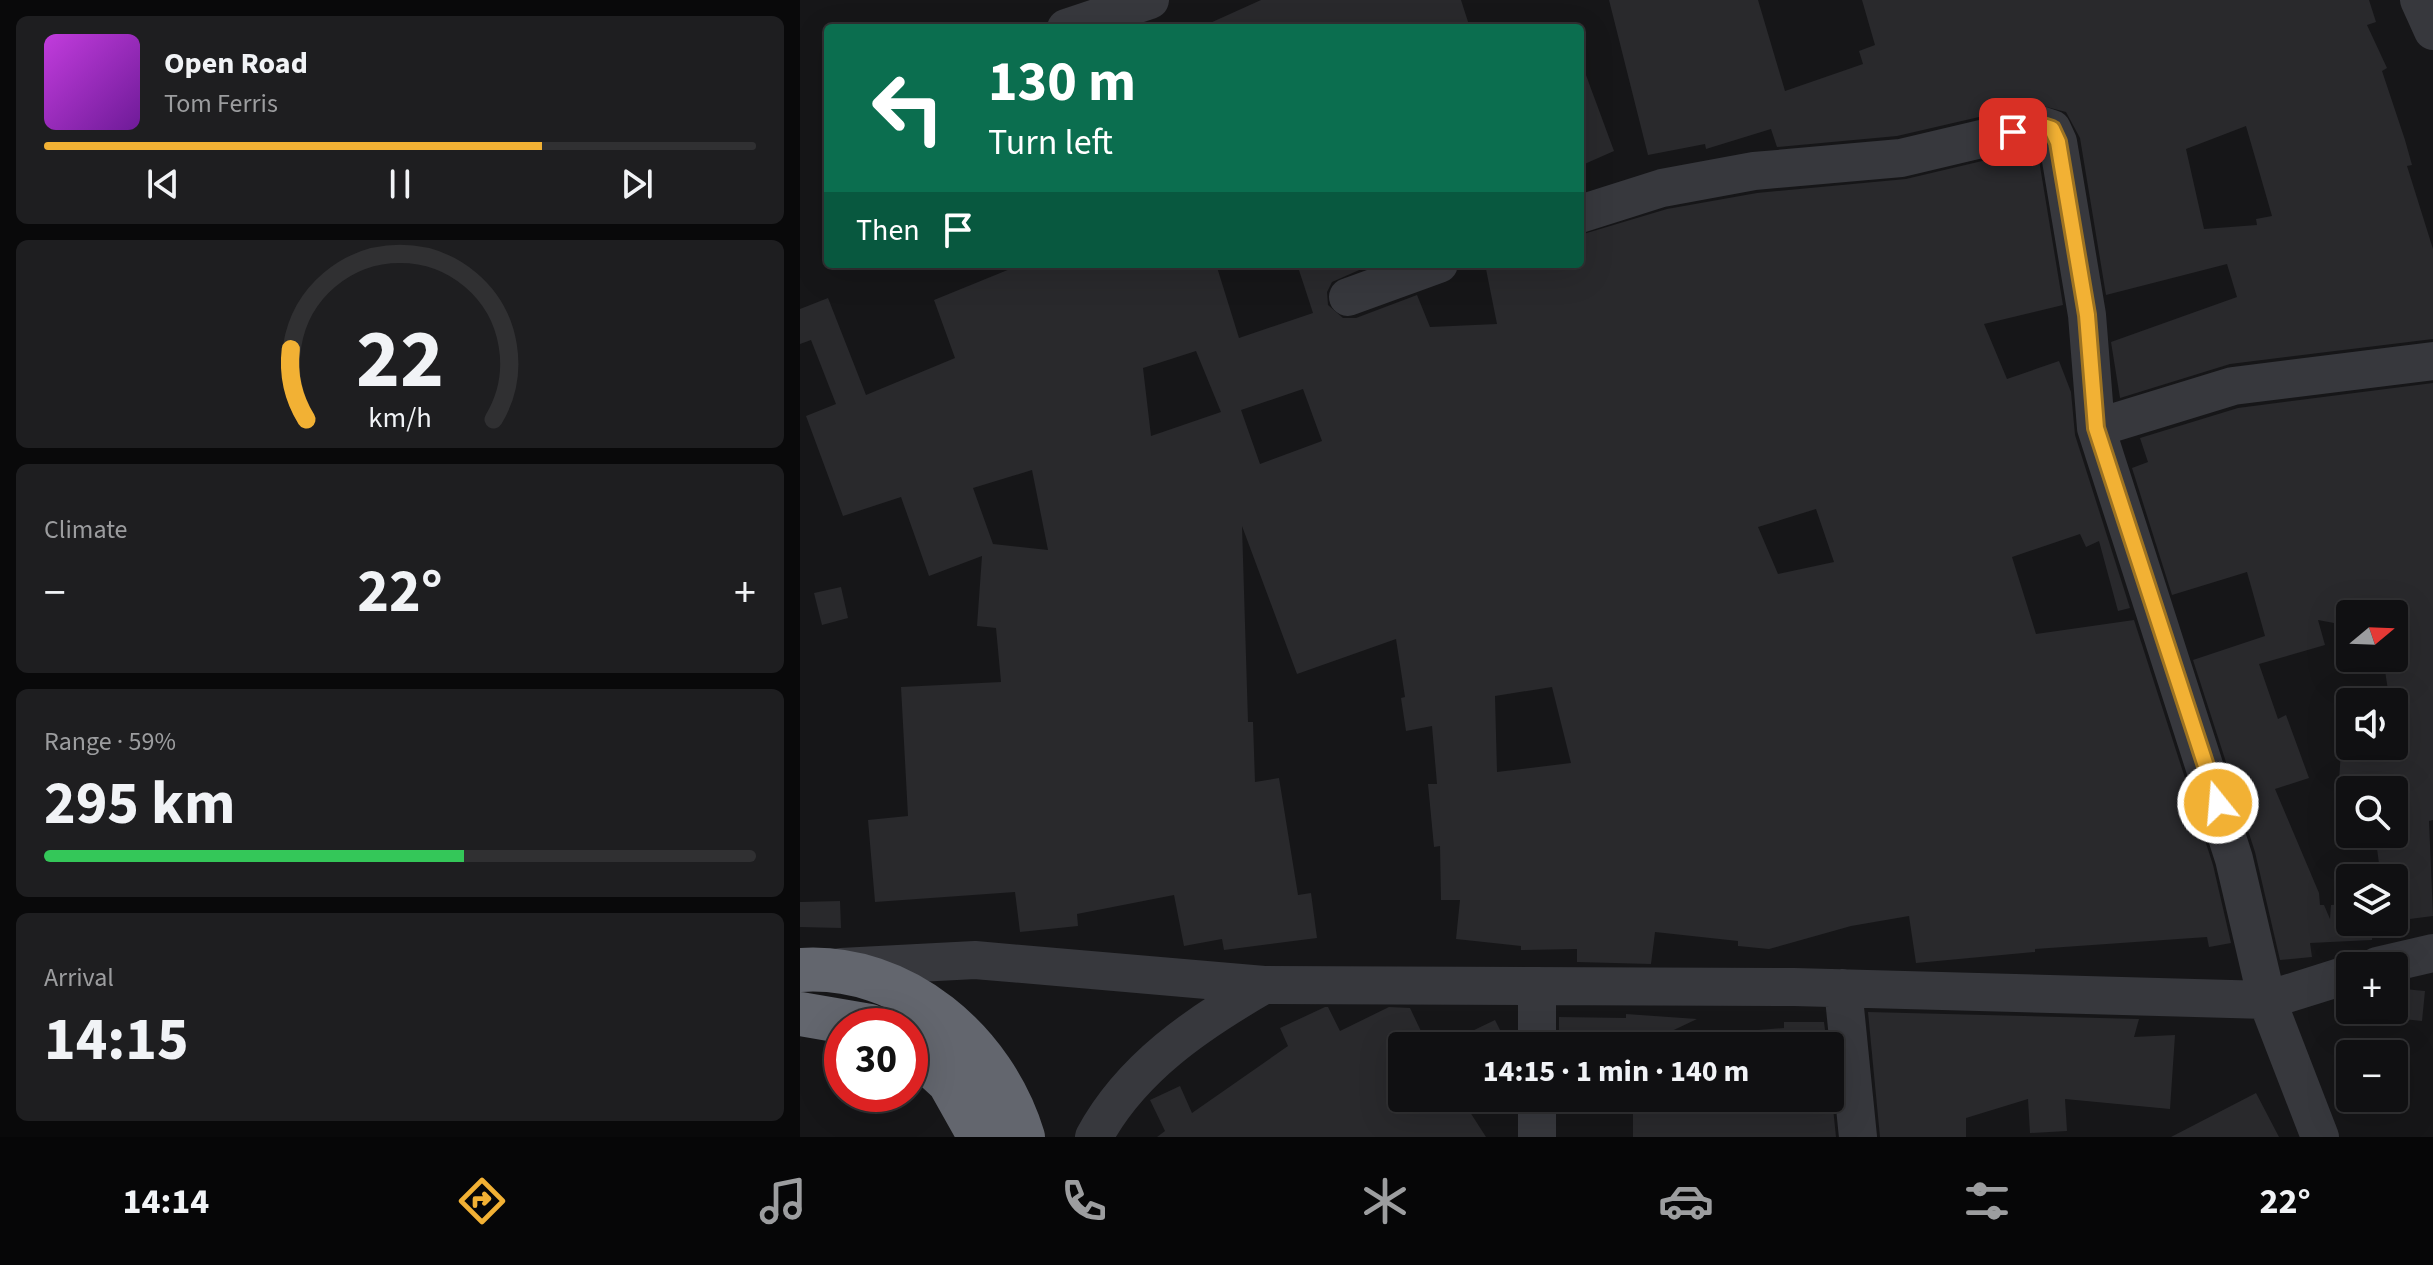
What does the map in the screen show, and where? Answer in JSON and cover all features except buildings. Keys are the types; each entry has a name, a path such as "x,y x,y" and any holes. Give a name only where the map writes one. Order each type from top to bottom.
{"highway":[{"path":"813,969 891,985 941,1013 984,1059 1016,1113 1023,1137"},
{"path":"800,1014 824,1018"},
{"path":"928,1063 949,1082 980,1137"}],"street":[{"path":"1078,24 1150,0"},
{"path":"2419,0 2433,31"},
{"path":"1584,213 1662,188 1754,171 1901,158 2040,125 2052,129 2058,142 2087,315 2096,428 2234,859 2267,1000 2320,1137"},
{"path":"1348,297 1428,268"},
{"path":"2096,428 2233,386 2433,361"},
{"path":"2408,959 2433,953"},
{"path":"813,969 975,960 1264,985 1843,988 2267,1000 2336,978"},
{"path":"1094,1137 1107,1114 1137,1077 1219,1010 1264,985"},
{"path":"1537,986 1537,1032"},
{"path":"1843,988 1858,1137"},
{"path":"1537,1112 1537,1137"}],"route":[{"path":"2013,132 2040,125 2052,129 2058,142 2087,315 2096,428 2218,803"}]}
